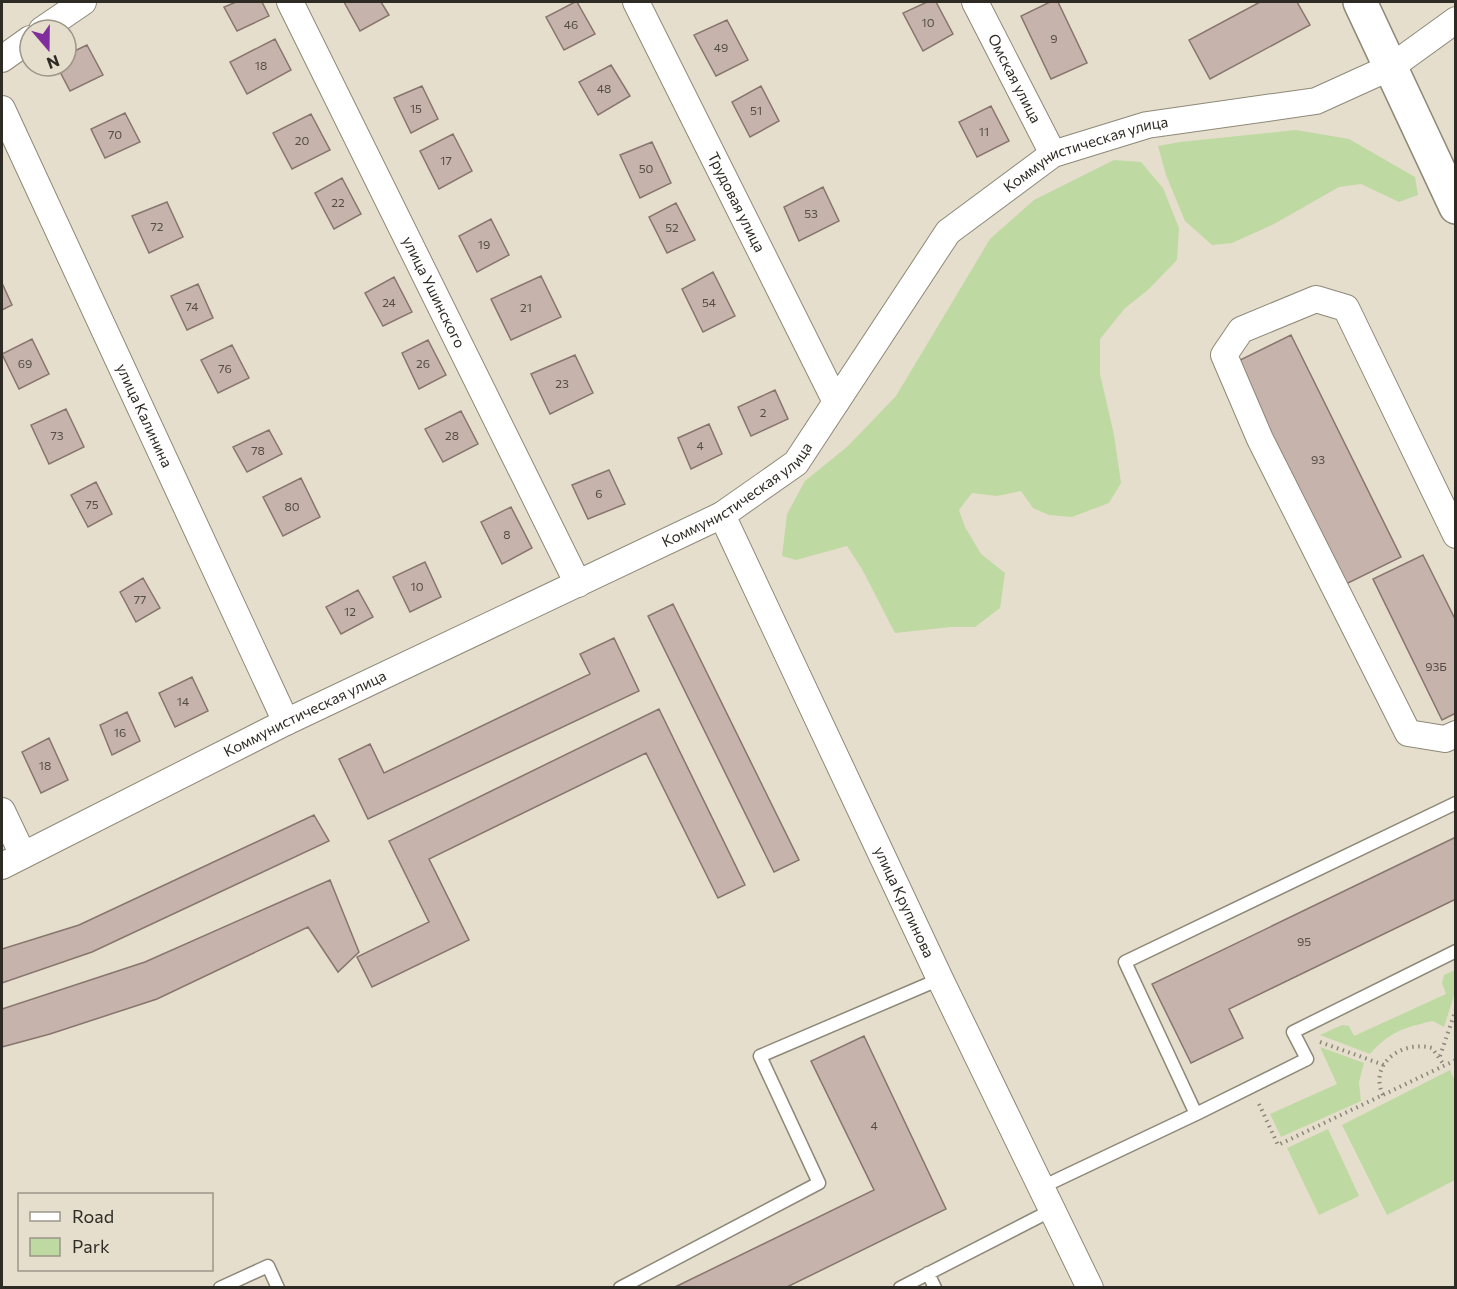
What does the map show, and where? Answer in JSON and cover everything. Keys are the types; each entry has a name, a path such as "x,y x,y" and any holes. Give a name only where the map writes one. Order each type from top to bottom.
{"street":[{"path":"60,18 83,2"},
{"name":"улица Ушинского","path":"290,2 578,584"},
{"name":"Трудовая улица","path":"636,2 837,402"},
{"name":"Омская улица","path":"975,2 1053,154"},
{"path":"1360,2 1455,207"},
{"name":"Коммунистическая улица","path":"12,860 286,722 722,515 796,463 948,231 1053,154 1147,125 1316,101 1391,68 1455,20"},
{"path":"2,59 18,48"},
{"name":"улица Калинина","path":"2,109 286,722"},
{"path":"1455,535 1346,308 1316,299 1241,330 1224,355 1260,439 1408,733 1444,739 1455,734"},
{"name":"улица Крупинова","path":"722,515 940,979 1090,1287"},
{"path":"2,811 12,860"}],"lane":[{"path":"1196,1114 1125,962 1455,803"},
{"path":"1042,1187 1307,1059 1293,1032 1455,951"},
{"path":"620,1287 819,1183 759,1056 940,979"},
{"path":"900,1287 1052,1210"},
{"path":"220,1287 267,1266 278,1287"},
{"path":"928,1273 936,1287"}],"path":[{"path":"1440,1057 1455,1009"},
{"path":"1293,1032 1384,1065"},
{"path":"1383,1095 1379,1087 1379,1077 1384,1065 1404,1048 1420,1045 1432,1048 1444,1065"},
{"path":"1251,1087 1278,1145 1455,1060"}],"green space":[{"path":"1296,130 1349,139 1415,177 1418,195 1399,202 1361,184 1339,187 1274,224 1232,243 1212,245 1185,221 1166,175 1158,146"},
{"path":"1114,160 1141,162 1163,188 1179,228 1177,260 1148,290 1125,308 1100,339 1100,374 1114,435 1121,483 1109,503 1072,517 1049,515 1033,508 1021,491 997,496 972,493 959,510 965,527 981,554 1005,573 1000,608 975,627 895,633 862,569 847,546 796,560 782,556 787,514 805,481 848,446 896,396 990,239 1034,200"},
{"path":"1455,970 1455,992 1444,1027 1433,1021 1406,1028 1384,1040 1370,1054 1320,1035 1342,1025 1349,1026 1354,1036 1446,994 1442,983 1444,975"},
{"path":"1320,1047 1364,1063 1359,1082 1361,1101 1281,1137 1270,1114 1337,1084"},
{"path":"1450,1070 1455,1081 1455,1180 1387,1215 1342,1125"},
{"path":"1328,1129 1359,1196 1319,1215 1287,1148"}],"building":[{"path":"236,2 262,2 269,16 237,31 224,7"},
{"path":"344,2 381,2 389,15 360,31"},
{"path":"575,2 595,34 564,50 546,17"},
{"path":"927,2 936,2 953,34 923,51 903,13"},
{"path":"1050,2 1058,2 1087,63 1051,79 1021,16"},
{"path":"1260,2 1297,2 1310,25 1210,79 1189,40"},
{"path":"727,20 748,60 716,76 694,35"},
{"path":"275,39 291,70 247,94 230,62"},
{"path":"87,45 103,75 70,91 63,78 78,78 78,49"},
{"path":"611,65 630,96 598,115 579,82"},
{"path":"422,86 438,119 411,133 394,98"},
{"path":"761,86 779,121 750,137 732,102"},
{"path":"991,106 1009,141 977,157 959,122"},
{"path":"125,113 140,142 105,158 91,129"},
{"path":"311,114 330,150 292,169 273,133"},
{"path":"453,134 472,171 439,189 420,151"},
{"path":"652,142 671,183 640,198 620,155"},
{"path":"342,178 361,214 334,229 315,193"},
{"path":"823,187 839,221 799,241 784,207"},
{"path":"167,202 183,237 149,253 132,216"},
{"path":"676,203 695,240 667,253 649,217"},
{"path":"491,219 509,255 477,272 459,236"},
{"path":"713,272 735,316 703,332 682,289"},
{"path":"541,276 561,317 511,340 491,299"},
{"path":"394,277 412,312 383,326 365,293"},
{"path":"2,283 12,305 2,310"},
{"path":"198,284 213,318 187,330 171,296"},
{"path":"1291,335 1401,557 1344,585 1234,363"},
{"path":"32,339 49,374 19,389 2,354"},
{"path":"428,340 446,375 419,389 402,353"},
{"path":"232,345 249,378 218,393 201,360"},
{"path":"575,355 593,393 550,414 531,374"},
{"path":"775,390 788,419 751,436 738,407"},
{"path":"66,409 84,447 49,464 31,425"},
{"path":"461,411 478,444 443,462 425,429"},
{"path":"709,424 722,454 691,469 678,438"},
{"path":"269,430 282,454 247,472 233,447"},
{"path":"609,470 625,504 588,519 572,485"},
{"path":"301,478 320,517 283,536 263,497"},
{"path":"96,482 112,514 88,527 71,495"},
{"path":"511,507 532,548 502,564 481,522"},
{"path":"1423,555 1456,621 1456,713 1442,720 1373,579"},
{"path":"425,562 441,597 410,612 393,577"},
{"path":"143,578 160,608 136,622 120,592"},
{"path":"358,590 373,617 341,634 326,607"},
{"path":"673,604 799,860 774,872 648,616"},
{"path":"614,638 639,691 368,819 339,759 370,744 384,773 590,674 580,654"},
{"path":"192,677 208,711 175,727 159,693"},
{"path":"659,709 745,885 718,898 646,753 429,859 469,940 372,987 357,957 429,922 389,841"},
{"path":"127,712 140,741 112,755 100,725"},
{"path":"49,738 68,780 41,793 22,752"},
{"path":"314,815 329,841 92,952 2,983 2,949 79,925"},
{"path":"1456,837 1456,899 1229,1009 1243,1038 1191,1063 1152,984"},
{"path":"330,880 359,952 338,972 308,927 157,999 2,1047 2,1009 145,962"},
{"path":"864,1036 946,1209 785,1288 673,1288 874,1190 811,1061"}]}
